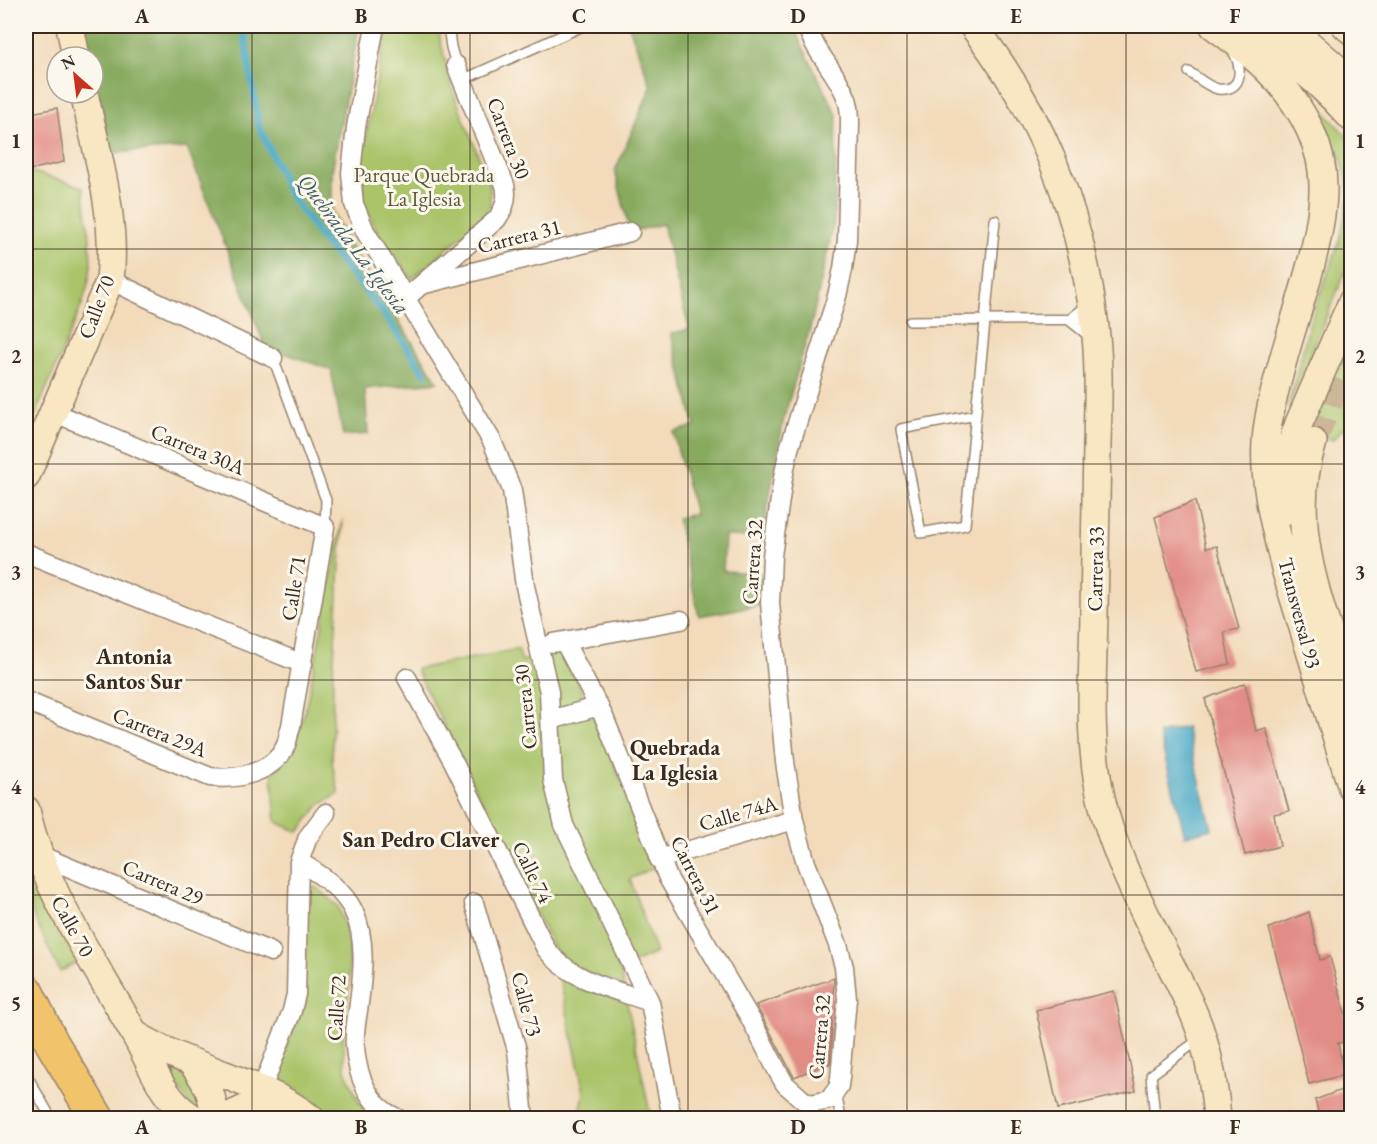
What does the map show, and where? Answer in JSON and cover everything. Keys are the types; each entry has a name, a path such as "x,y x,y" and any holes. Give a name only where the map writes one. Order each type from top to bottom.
{"highway":[{"path":"26,991 52,1043 97,1119"}],"main road":[{"path":"70,26 74,45"},
{"name":"Carrera 33","path":"973,26 1019,90 1054,161 1076,230 1098,392 1092,707 1095,767 1113,841 1126,875 1188,1001 1203,1037 1217,1119"},
{"path":"1214,26 1260,63 1280,83 1307,124 1317,146 1321,164 1323,194 1316,241 1280,372 1266,443 1269,500 1286,572"},
{"path":"1244,26 1296,63 1352,118"},
{"path":"1283,26 1303,39 1352,82"},
{"path":"1346,26 1352,31"},
{"name":"Calle 70","path":"26,476 110,280 111,236 87,105"},
{"name":"Transversal 93","path":"1352,303 1291,446 1283,491 1282,517 1286,572 1352,788"},
{"name":"Transversal 93","path":"1313,442 1305,468 1302,507 1303,534 1312,576 1352,700"},
{"name":"Calle 70","path":"26,810 37,854 62,907 136,1035 165,1092 173,1103 193,1119"},
{"path":"136,1035 192,1063 228,1076 310,1119"},
{"path":"192,1063 211,1093 214,1119"},
{"path":"225,1119 249,1107 278,1103"}],"street":[{"name":"Carrera 30","path":"375,26 356,128 351,173 354,204 365,231 492,441 507,475 512,490 525,586 549,692 553,780 564,825 650,1002 672,1119"},
{"name":"Carrera 32","path":"807,26 818,53 847,98 850,123 848,240 837,296 789,449 772,556 771,630 785,762 794,820 806,863 838,945 844,967 847,999 839,1086 829,1098"},
{"name":"Carrera 30","path":"406,298 497,219 506,204 505,184 459,73"},
{"name":"Carrera 31","path":"420,285 630,232"},
{"path":"110,280 273,358"},
{"name":"Carrera 30A","path":"53,412 325,527"},
{"name":"Calle 71","path":"210,777 228,779 264,768 281,753 286,745 303,664 325,527"},
{"path":"26,553 303,664"},
{"path":"540,645 681,620"},
{"name":"Carrera 31","path":"564,641 599,706 659,859 785,1084 810,1104 829,1098"},
{"name":"Calle 74","path":"407,678 454,763 546,949 574,975 650,1002"},
{"name":"Carrera 29A","path":"26,701 210,777"},
{"path":"551,720 599,706"},
{"path":"278,1103 296,994 299,862 308,837 326,813"},
{"name":"Calle 74A","path":"659,859 794,820"},
{"name":"Carrera 29","path":"37,854 271,952"},
{"name":"Calle 72","path":"299,862 326,879 343,895 353,911 359,931 362,957 355,1047 366,1089 376,1106 397,1119"},
{"name":"Calle 73","path":"474,903 517,1050 524,1119"}],"lane":[{"name":"Carrera 30","path":"448,26 451,47 459,73"},
{"path":"459,73 583,26"},
{"path":"1188,72 1215,88 1229,87 1236,82 1240,73 1239,63 1234,52 1214,26"},
{"path":"976,415 901,429 921,533 965,525 976,415 995,220"},
{"path":"910,321 1088,321"},
{"name":"Calle 71","path":"273,358 326,500 325,527"},
{"path":"1155,1119 1150,1075 1203,1037"},
{"path":"26,1074 51,1119"},
{"path":"829,1098 841,1119"},
{"path":"26,1113 28,1119"}],"green space":[{"path":"83,26 359,26 332,171 332,211 351,247 438,382 365,389 368,434 343,436 331,370 265,346 187,148 111,153 101,105 105,105 105,45 87,45"},
{"name":"Parque Quebrada La Iglesia","path":"387,26 439,26 440,40 454,94 490,185 490,207 482,218 412,279 377,231 363,202 362,159"},
{"path":"629,26 796,26 798,37 837,115 834,223 812,321 784,418 762,538 725,536 723,571 760,573 761,605 699,616 677,518 695,514 673,432 695,426 671,334 689,329 663,224 630,232 615,171 651,87"},
{"path":"1309,95 1351,141 1351,269 1348,266 1288,407 1310,322 1340,239 1349,196 1341,159"},
{"path":"26,170 83,187 90,238 91,266 81,307 26,437"},
{"path":"1351,324 1351,421 1332,440 1305,426"},
{"path":"343,519 333,673 332,763 339,794 319,805 299,832 276,822 272,775 294,747 306,707"},
{"path":"518,649 522,661 562,651 600,729 657,866 630,879 656,953 620,969 651,1118 579,1118 584,1092 553,947 416,669"},
{"path":"26,851 81,960 60,972 34,918 26,888"},
{"path":"303,885 318,888 339,907 350,945 349,987 343,1031 345,1070 360,1104 379,1118 335,1118 313,1099 275,1078 303,1005"},
{"path":"159,1062 180,1068 206,1108 191,1106"}],"water":[{"path":"1186,727 1212,829 1185,836 1159,734"}],"building":[{"path":"57,108 64,162 29,170 26,159 26,114"},
{"path":"1195,501 1206,548 1217,546 1239,629 1224,632 1230,664 1196,672 1155,517"},
{"path":"1245,683 1256,731 1266,728 1289,811 1274,814 1280,846 1245,855 1205,699"},
{"path":"1309,912 1320,960 1330,957 1352,1041 1338,1043 1344,1075 1309,1084 1269,928"},
{"path":"834,978 830,1063 794,1077 756,1005"},
{"path":"1114,991 1136,1091 1058,1109 1036,1010"},
{"path":"1352,1086 1352,1118 1320,1118 1315,1100"}],"waterway":[{"name":"Quebrada La Iglesia","path":"243,26 259,126 289,193 321,238 380,308 425,373"}],"tunnel":[{"path":"1313,442 1339,378 1352,353"}],"district":[{"name":"Antonia Santos Sur","path":"134,668"},
{"name":"Quebrada La Iglesia","path":"675,760"},
{"name":"San Pedro Claver","path":"421,839"}]}
